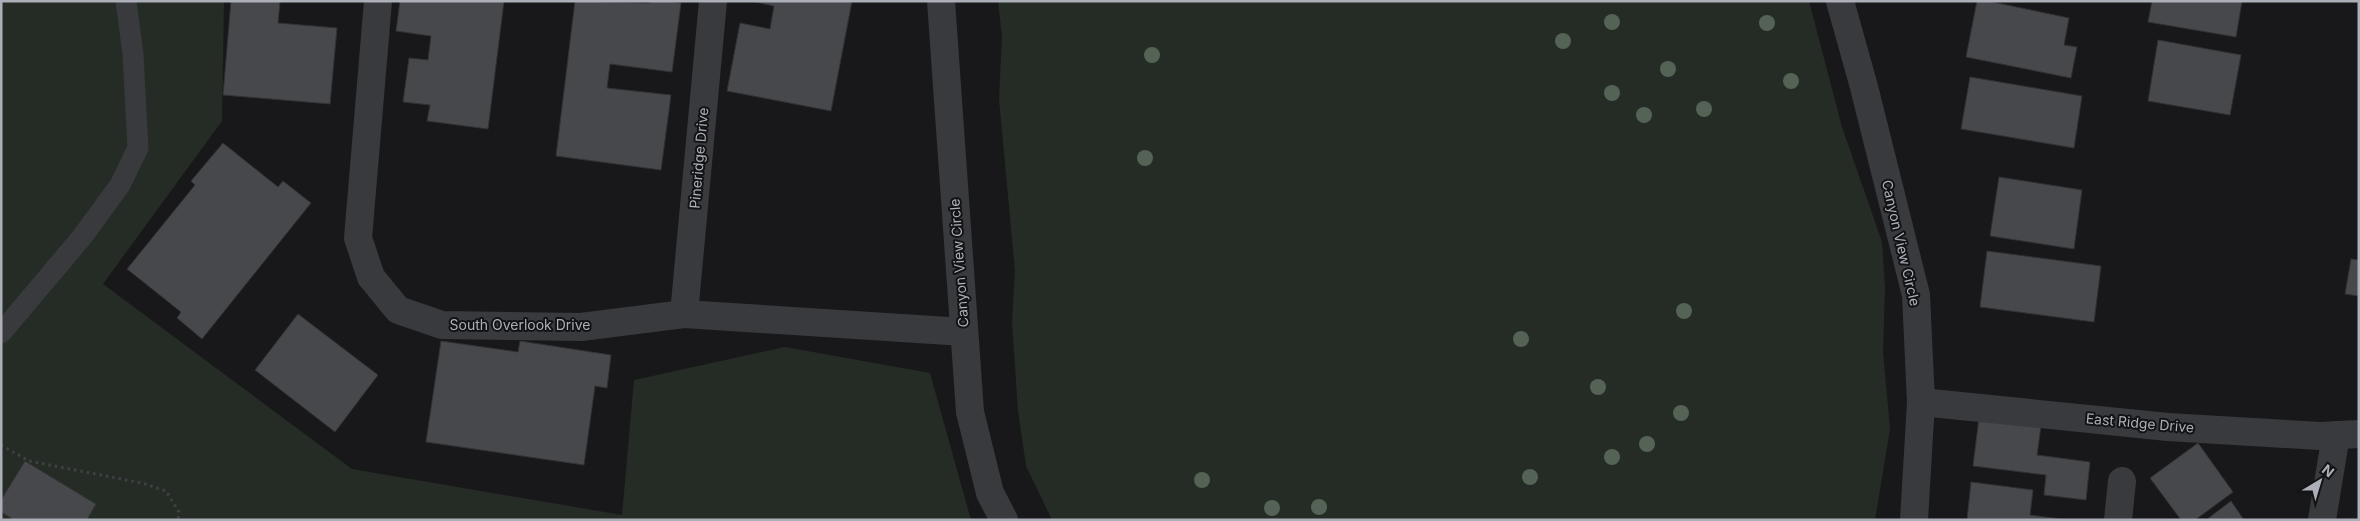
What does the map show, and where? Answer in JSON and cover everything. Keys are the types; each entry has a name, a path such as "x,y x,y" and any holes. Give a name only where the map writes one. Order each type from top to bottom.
{"street":[{"name":"South Overlook Drive","path":"378,1 358,238 371,277 398,310 442,325 581,327 684,314 964,332"},
{"name":"Pineridge Drive","path":"684,314 713,1"},
{"name":"Canyon View Circle","path":"941,1 970,412 990,492 1004,520"},
{"name":"Canyon View Circle","path":"1840,1 1916,295 1921,402 1914,520"},
{"name":"East Ridge Drive","path":"1921,402 2168,427 2320,436 2347,434"},
{"path":"2322,520 2347,434"},
{"path":"2118,520 2122,481"}],"lane":[{"path":"1,333 82,237 120,186 138,148 133,54 126,1"}],"path":[{"path":"1,445 29,461 142,484 166,491 179,512 178,520"}],"shaded area":[{"path":"1,1 224,1 222,121 103,284 352,469 622,515 634,380 785,347 930,373 971,520 1,520"},
{"path":"998,1 1809,1 1842,127 1882,242 1885,287 1883,352 1890,429 1875,520 1052,520 1026,466 1018,411 1012,322 1015,271 999,99 1002,37"}],"building":[{"path":"231,1 280,1 278,23 337,28 330,104 223,95"},
{"path":"400,1 504,1 488,129 427,121 430,105 403,102 409,58 428,60 431,36 396,31"},
{"path":"575,1 649,3 649,1 665,1 681,3 672,72 610,64 607,88 671,95 661,170 556,156"},
{"path":"751,1 852,1 831,111 727,91 740,23 770,29 774,6"},
{"path":"1977,1 1988,1 2069,18 2064,45 2077,47 2071,78 1966,57"},
{"path":"2152,1 2242,1 2236,37 2148,22"},
{"path":"2158,40 2241,55 2230,115 2148,101"},
{"path":"1970,77 2082,96 2074,148 1961,129"},
{"path":"223,143 278,187 283,181 311,203 202,339 177,318 181,312 127,269 195,185 191,181"},
{"path":"1999,177 2082,190 2074,249 1990,236"},
{"path":"1987,251 2101,266 2094,322 1980,307"},
{"path":"2351,259 2359,260 2359,296 2345,294"},
{"path":"298,314 378,375 335,432 255,370"},
{"path":"441,341 518,352 520,341 611,355 607,388 595,386 584,465 426,442"},
{"path":"1979,418 2041,426 2037,455 2090,462 2086,500 2044,495 2046,475 1973,466"},
{"path":"2198,443 2233,492 2195,520 2181,520 2150,478"},
{"path":"25,461 96,504 87,520 14,520 1,512 1,500"},
{"path":"1971,482 2033,490 2030,515 2069,520 1967,520"},
{"path":"2231,501 2244,520 2206,520"}]}
